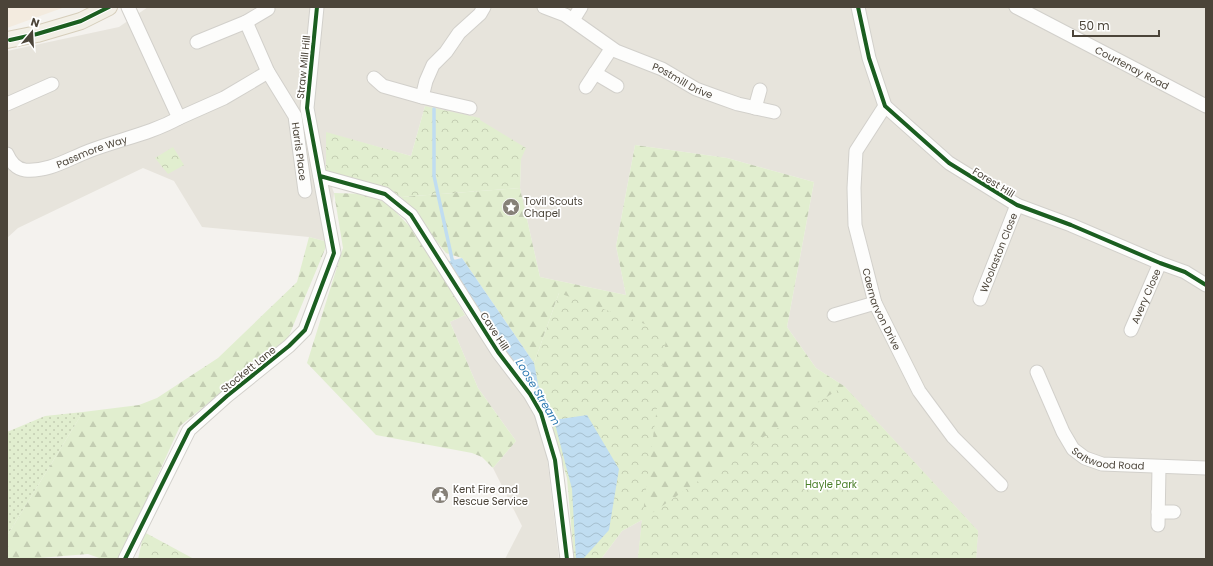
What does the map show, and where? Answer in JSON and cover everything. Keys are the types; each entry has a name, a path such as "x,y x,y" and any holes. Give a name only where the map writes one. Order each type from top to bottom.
{"main road":[{"path":"7,40 37,34 81,21 109,7"}],"street":[{"path":"128,7 179,118"},
{"name":"Straw Mill Hill","path":"317,7 307,108 320,176"},
{"path":"422,97 426,80 433,65 446,52 459,33 480,14 484,7"},
{"name":"Postmill Drive","path":"544,7 565,15 611,49 662,69 696,89 755,108 774,112"},
{"path":"572,20 581,7"},
{"name":"Forest Hill","path":"858,7 869,58 885,106 949,163 1017,205 1185,272 1206,285"},
{"name":"Courtenay Road","path":"1016,7 1206,106"},
{"path":"198,42 246,22 268,9"},
{"name":"Harris Place","path":"246,22 268,72 296,116 305,191"},
{"path":"586,87 611,49"},
{"name":"Passmore Way","path":"7,154 11,163 23,170 51,168 89,151 161,128 179,118 224,98 268,72"},
{"path":"595,73 616,86"},
{"path":"374,78 383,86 470,108"},
{"path":"7,104 52,84"},
{"path":"755,108 760,90"},
{"name":"Caernarvon Drive","path":"885,106 856,151 854,188 855,225 875,303 919,392 953,437 1001,485"},
{"name":"Stockett Lane","path":"125,559 189,430 227,396 290,346 305,330 334,253 320,176"},
{"name":"Cave Hill","path":"320,176 385,194 411,215 498,352 530,394 541,413 555,460 567,559"},
{"name":"Woolaston Close","path":"980,299 1017,205"},
{"name":"Avery Close","path":"1131,330 1160,263"},
{"path":"834,315 875,303"},
{"name":"Saltwood Road","path":"1037,372 1063,432 1073,449 1085,458 1102,464 1206,468"},
{"path":"1158,525 1159,467"},
{"path":"1158,512 1174,512"}],"shaded area":[{"path":"7,7 65,7 7,28"},
{"path":"148,7 1206,7 1206,559 976,559 978,531 844,386 816,368 787,327 814,182 727,158 635,145 616,246 626,295 540,277 520,188 521,159 425,106 411,156 327,133 326,170 334,193 328,242 309,237 202,227 174,181 143,168 18,228 7,238 7,51 119,27"},
{"path":"465,315 535,409 547,457 559,559 505,559 522,526 493,468 516,441 478,388 450,322"},
{"path":"642,520 638,559 601,559 622,531"}],"green space":[{"path":"425,106 480,118 480,120 526,148 521,159 520,188 401,197 326,170 326,132 411,156"},
{"path":"635,145 727,158 814,182 787,327 816,368 844,386 978,531 976,559 638,559 642,520 559,293 534,363 462,258 446,253 401,197 520,188 540,277 626,295 616,246"},
{"path":"173,147 184,165 168,174 155,158"},
{"path":"334,193 368,194 388,204 418,235 465,315 450,322 478,388 516,441 493,468 482,457 472,453 376,435 307,363 343,248"},
{"path":"309,237 328,242 288,338 180,426 120,559 102,559 88,554 27,559 7,558 7,536 83,412 139,405 157,398 218,358 297,282"},
{"path":"559,293 667,332 642,520 622,531 601,559 574,559 567,478 549,420 530,386 534,363"},
{"name":"Hayle Park","path":"844,386 978,531 976,559 638,559 642,520 746,448"},
{"path":"83,412 7,536 7,432 45,416"},
{"path":"144,532 194,559 138,559"}],"water":[{"path":"462,258 534,363 539,389 516,367 445,262"},
{"path":"587,415 619,469 609,530 583,559 576,559 572,489 554,420"}],"waterway":[{"name":"Loose Stream","path":"434,109 434,176 452,259 455,264"},
{"name":"Loose Stream","path":"536,385 557,424"}],"cycle path":[{"path":"10,40 81,21 109,7"},
{"path":"125,559 189,430 227,396 289,346 305,330 334,253 307,108 317,7"},
{"path":"858,7 869,58 885,106 949,163 1017,205 1071,225 1160,263 1185,272 1206,285"},
{"path":"320,176 385,194 411,215 498,352 530,394 541,413 555,460 567,559"}],"place":[{"name":"Tovil Scouts Chapel","path":"511,207"},
{"name":"Kent Fire and Rescue Service","path":"440,495"}]}
